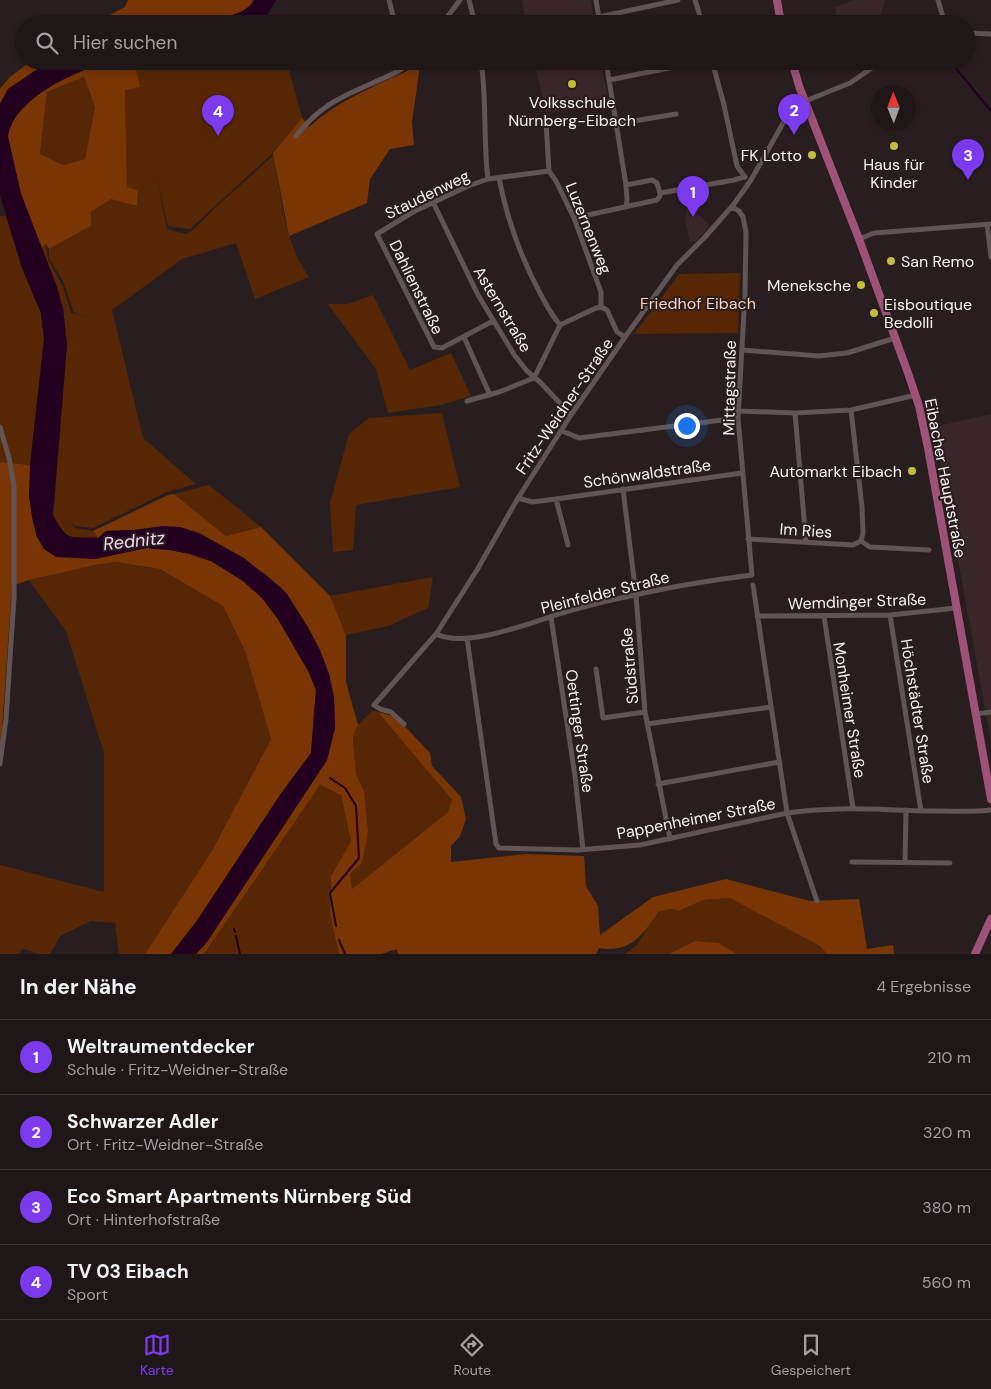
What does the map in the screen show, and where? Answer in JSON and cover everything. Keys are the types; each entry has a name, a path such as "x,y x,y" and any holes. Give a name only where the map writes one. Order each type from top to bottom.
{"main road":[{"path":"777,0 780,15"},
{"name":"Eibacher Hauptstraße","path":"795,70 916,396 926,438 991,799"},
{"path":"975,954 991,919"}],"street":[{"path":"389,0 393,15"},
{"path":"449,15 460,0"},
{"path":"469,0 473,15"},
{"path":"596,0 598,15"},
{"path":"622,15 678,0"},
{"path":"695,0 700,15"},
{"path":"938,0 942,15"},
{"path":"976,33 991,34"},
{"path":"296,136 312,116 324,107 400,70"},
{"path":"483,70 488,179"},
{"path":"607,70 626,185 626,207"},
{"path":"609,80 659,70"},
{"path":"715,70 724,104 736,166 744,177 751,180"},
{"name":"Fritz-Weidner-Straße","path":"404,724 391,712 374,705 436,634 477,570 518,498 572,414 625,337 677,265 732,206 751,180 790,109 850,83 869,70"},
{"path":"616,124 676,114"},
{"name":"Luzernenweg","path":"546,122 549,171 574,218 601,292 601,307 607,310 617,332 625,337"},
{"name":"Staudenweg","path":"377,234 433,202 468,186 488,179 549,171"},
{"path":"660,193 744,177"},
{"path":"499,178 509,220 521,253 545,303 560,325"},
{"path":"574,218 658,200 660,196 656,181 626,185"},
{"name":"Asternstraße","path":"433,202 459,259 493,321 515,356 534,378 572,414"},
{"name":"Mittagstraße","path":"732,206 739,210 743,216 746,232 738,418 752,575"},
{"path":"859,239 874,233 989,224 991,257"},
{"name":"Dahlienstraße","path":"377,234 432,345 442,348 493,321"},
{"path":"467,401 525,383 534,378 560,325 601,307"},
{"name":"Dahlienstraße","path":"464,337 490,395"},
{"path":"742,350 819,356 847,354 895,338"},
{"path":"738,411 795,413 851,410 916,396"},
{"path":"851,410 862,507 863,533 861,541"},
{"path":"795,413 806,542"},
{"path":"562,431 579,438 738,418"},
{"path":"0,427 9,458 14,487 14,598 6,719 0,764"},
{"name":"Schönwaldstraße","path":"518,498 532,502 742,473"},
{"name":"Südstraße","path":"623,489 636,595 645,712 670,839"},
{"path":"556,499 568,545"},
{"name":"Im Ries","path":"748,539 853,545 861,541 870,547 929,550"},
{"name":"Pleinfelder Straße","path":"436,634 443,637 467,638 523,627 572,610 694,582 752,575"},
{"path":"754,585 787,812 817,901"},
{"name":"Wemdinger Straße","path":"758,616 890,615 956,608"},
{"name":"Höchstädter Straße","path":"890,615 921,811"},
{"name":"Monheimer Straße","path":"824,616 853,808"},
{"name":"Oettinger Straße","path":"551,617 584,850"},
{"name":"Pappenheimer Straße","path":"467,638 496,844 499,848 584,850 640,845 787,812 853,808 921,811 991,810"},
{"path":"596,670 603,718 645,712"},
{"path":"647,724 771,707"},
{"path":"976,714 991,712"},
{"path":"658,784 779,762"},
{"path":"905,863 906,810"},
{"path":"852,862 950,864"}],"shaded area":[{"path":"128,0 254,0 247,8 232,15 109,15 125,7"},
{"path":"522,0 591,0 593,15 524,15"},
{"path":"853,0 885,0 881,15 836,15 836,7"},
{"path":"19,70 36,70 8,89 0,104 0,89 9,78"},
{"path":"136,70 140,87 125,90 127,187 138,190 137,206 111,199 91,212 91,226 49,249 46,244 41,247 21,194 8,137 12,123 21,110 34,98 81,71","holes":["84,77 95,107 85,159 63,165 40,154 47,92"]},
{"path":"409,70 419,70 412,122 414,145 390,149 370,179 367,203 289,236 273,153 302,118 309,127 334,108 376,85"},
{"name":"Volksschule Nürnberg-Eibach","path":"536,70 603,70 609,106 546,112"},
{"path":"697,190 701,209 697,214 710,225 697,240 690,243 685,219 689,199 688,192"},
{"path":"991,414 991,742 934,427"},
{"path":"0,462 30,465 30,492 37,537 126,551 147,548 190,554 211,561 243,581 262,598 278,619 309,673 316,690 311,753 280,795 196,922 171,954 145,954 213,849 271,739 245,651 223,606 160,569 116,562 29,580 12,586 0,759"},
{"path":"174,494 226,536 261,527 330,596 346,635 346,682 358,725 353,737 356,774 364,791 368,832 362,863 350,874 352,889 448,812 452,800 378,712 396,717 430,753 432,766 461,797 466,819 460,836 451,846 451,862 526,854 584,856 586,886 598,906 600,935 653,897 726,879 810,901 859,899 867,949 893,945 894,954 827,954 820,946 730,898 703,900 679,911 671,909 658,912 635,941 619,948 599,948 596,954 398,954 397,949 381,954 339,954 330,915 331,876 351,841 341,795 320,785 204,954 196,954 207,942 327,760 335,728 334,698 329,674 287,594 264,573 134,530 107,531 98,538 93,531 168,495"},
{"path":"695,941 719,943 737,954 669,954"}],"green space":[{"path":"136,70 289,70 302,118 273,153 190,229 168,226 157,179 167,229 185,234 192,231 274,155 289,234 294,249 309,277 255,299 236,243 182,259 112,310 143,438 196,484 167,492 93,528 75,526 68,520 75,528 93,531 98,538 75,537 66,534 62,530 53,515 67,345 63,308 41,247 46,243 48,259 63,287 71,313 92,318 74,313 63,281 49,258 49,249 91,226 91,212 111,198 137,206 138,190 127,187 125,89 139,87"},
{"path":"84,77 95,107 85,159 63,165 40,154 47,92"},
{"path":"0,216 6,216 22,268 41,313 44,339 30,465 0,462"},
{"name":"Friedhof Eibach","path":"740,273 738,333 634,334 679,274"},
{"path":"373,295 410,370 451,353 471,396 441,405 388,413 376,369 328,304 348,304"},
{"path":"442,413 460,487 356,505 353,550 333,552 330,503 349,434 369,418"},
{"path":"209,485 261,527 226,536 174,494"},
{"path":"116,562 160,569 223,606 245,651 271,739 213,849 145,954 119,954 115,923 91,921 60,936 50,954 38,954 22,948 19,954 0,954 0,865 104,892 104,753 66,631 29,580"},
{"path":"433,577 428,608 388,626 346,635 330,596"},
{"path":"372,711 378,712 452,800 448,812 352,889 350,874 362,863 364,791 356,774 353,737 358,725"},
{"path":"320,785 341,795 351,841 331,876 330,915 339,954 204,954"},
{"path":"731,898 820,946 827,954 737,954 719,943 695,941 669,954 625,954 637,945 657,912 671,909 679,911 703,900"}],"water":[{"path":"254,0 276,0 267,15 231,15 247,8"},
{"name":"Rednitz","path":"36,70 84,70 34,98 21,110 12,123 8,137 21,194 56,284 63,308 67,345 53,515 62,530 70,536 98,538 106,531 163,526 180,527 199,533 244,558 287,594 309,629 320,650 329,674 334,698 335,728 327,760 207,942 196,954 171,954 196,922 280,795 311,753 316,690 309,672 278,619 262,598 243,581 211,561 190,554 147,548 95,559 56,557 44,549 37,537 29,496 30,465 44,339 41,313 22,268 0,195 0,104 8,89"}],"waterway":[{"path":"957,70 991,111"},
{"path":"330,778 345,788 356,806 359,858 330,893 336,926"},
{"path":"236,936 240,954"},
{"path":"339,940 345,954"}],"place":[{"name":"Volksschule Nürnberg-Eibach","path":"572,84"},
{"name":"Schwarzer Adler","path":"794,135"},
{"name":"TV 03 Eibach","path":"218,136"},
{"name":"Haus für Kinder","path":"894,146"},
{"name":"FK Lotto","path":"812,155"},
{"name":"Eco Smart Apartments Nürnberg Süd","path":"968,180"},
{"name":"Weltraumentdecker","path":"693,217"},
{"name":"San Remo","path":"891,261"},
{"name":"Meneksche","path":"861,285"},
{"name":"Eisboutique Bedolli","path":"874,313"},
{"name":"Automarkt Eibach","path":"912,471"}]}
